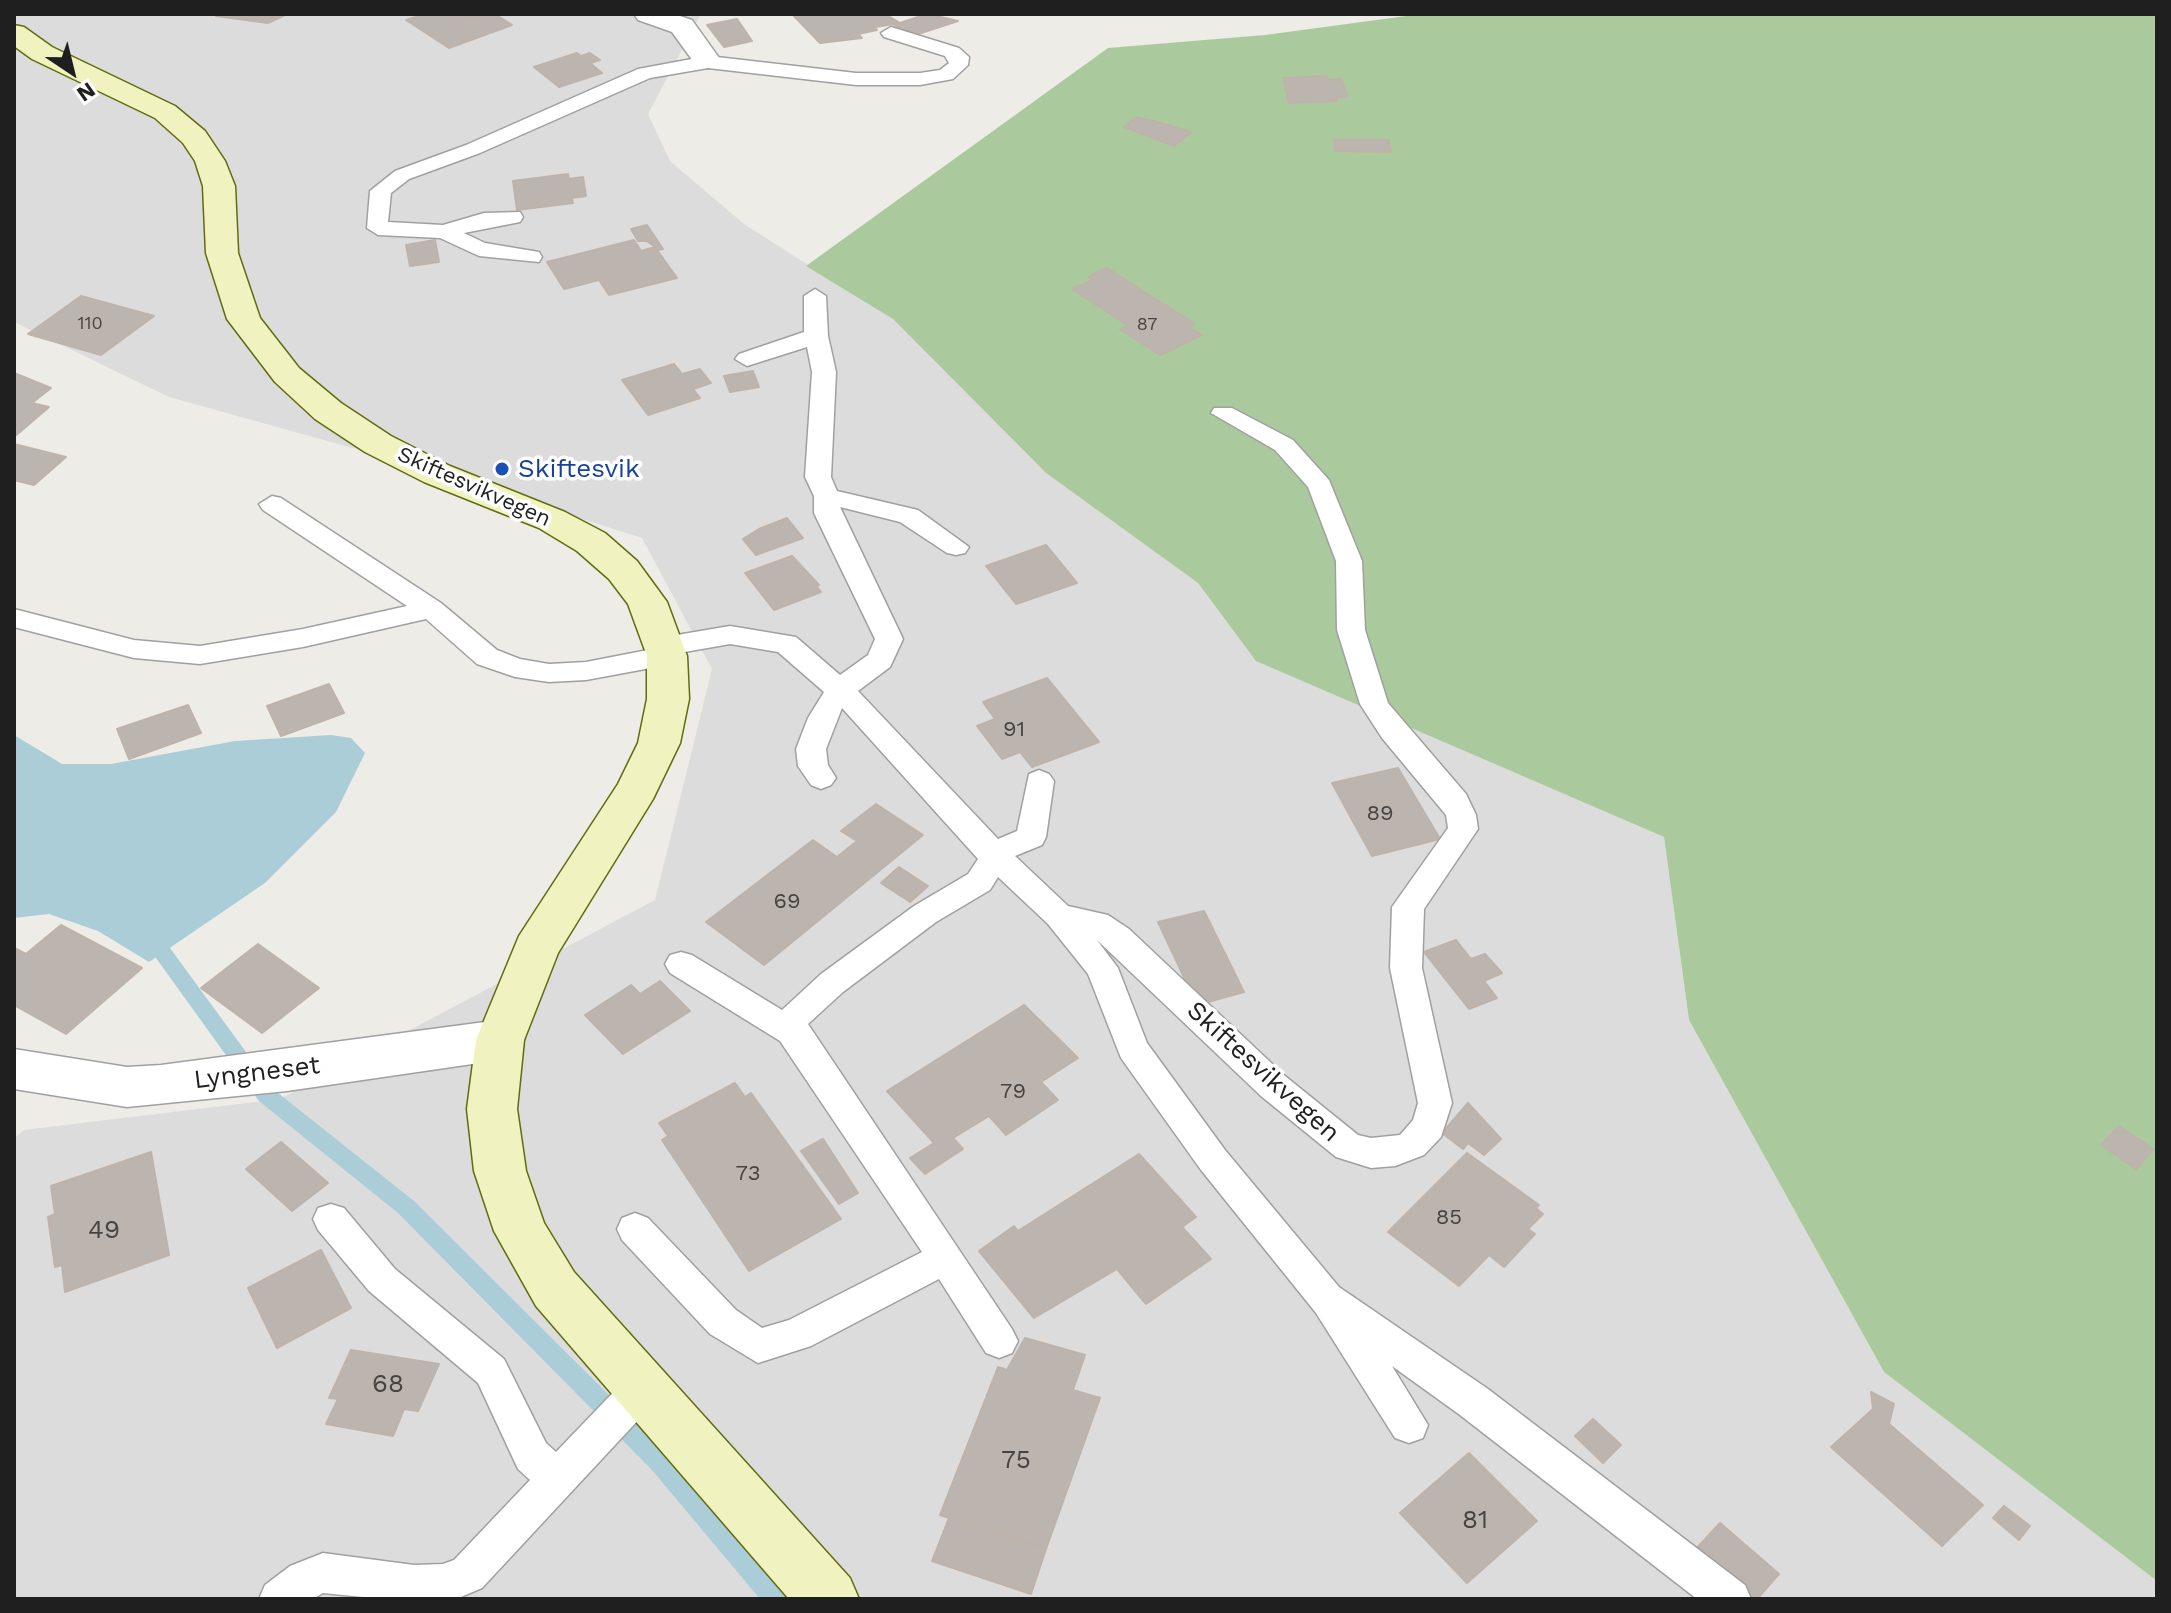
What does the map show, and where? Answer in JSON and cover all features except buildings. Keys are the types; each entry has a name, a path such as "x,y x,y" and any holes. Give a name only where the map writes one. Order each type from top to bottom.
{"main road":[{"name":"Skiftesvikvegen","path":"14,33 42,53 165,112 194,137 210,161 219,186 222,253 244,319 287,375 328,411 378,444 437,474 552,520 591,542 623,570 647,602 666,651 668,699 659,743 638,788 536,949 500,1040 492,1109 500,1171 520,1231 555,1289 641,1390 829,1599"}],"street":[{"path":"648,14 682,26 708,62"},
{"name":"Lyngneset","path":"14,1069 127,1087 161,1085 287,1071 500,1040"}],"lane":[{"path":"512,217 484,220 444,232 378,228 381,191 402,175 473,149 626,79 708,62 856,79 936,77 946,75 958,65 959,57 952,52 891,33"},
{"path":"444,232 479,249 531,257"},
{"path":"815,296 816,336 824,372 818,477 827,496 827,513 889,639 880,660 839,690 822,718 811,749 813,766 821,778"},
{"path":"747,359 816,336"},
{"name":"Skiftesvikvegen","path":"1059,916 1097,923 1118,938 1273,1086 1348,1147 1371,1153 1395,1151 1412,1145 1429,1127 1435,1103 1406,968 1408,907 1463,829 1461,815 1455,802 1392,731 1374,704 1351,630 1349,561 1320,485 1284,445 1223,413"},
{"path":"827,496 909,516 956,547"},
{"path":"272,504 431,609 487,657 515,668 549,673 586,671 730,635 786,644 912,761 993,853 1059,916 1102,968 1133,1049 1213,1160 1326,1299 1409,1425"},
{"path":"14,618 134,649 200,655 303,638 431,609"},
{"path":"993,853 1031,837 1039,781"},
{"path":"792,1032 791,1023 798,1012 832,983 925,914 979,882 993,860 993,853"},
{"path":"681,964 792,1032 946,1257 999,1341"},
{"path":"331,1219 382,1280 491,1371 532,1456 558,1479"},
{"path":"635,1229 723,1322 758,1346 798,1334 946,1257"},
{"path":"1326,1299 1474,1402 1730,1599"},
{"path":"280,1599 304,1580 323,1573 374,1577 414,1585 443,1584 468,1574 641,1390"}],"shaded area":[{"path":"14,14 701,14 648,114 670,161 744,224 893,319 1046,473 1198,583 1257,661 1664,837 1689,1020 1884,1372 2157,1581 2157,1599 14,1599 14,1138 24,1130 280,1099 655,900 712,669 642,538 403,462 169,397 14,322"}],"green space":[{"path":"1421,14 2157,14 2157,1581 1884,1372 1689,1020 1664,837 1256,661 1198,583 1046,473 893,319 806,266 1108,48 1265,35"}],"water":[{"path":"14,735 62,764 111,764 235,741 331,735 351,738 365,753 336,812 265,883 149,962 98,931 49,914 14,918"}],"waterway":[{"path":"163,953 266,1095 406,1207 660,1462 776,1599"}],"place":[{"name":"Skiftesvik","path":"502,469"}]}
